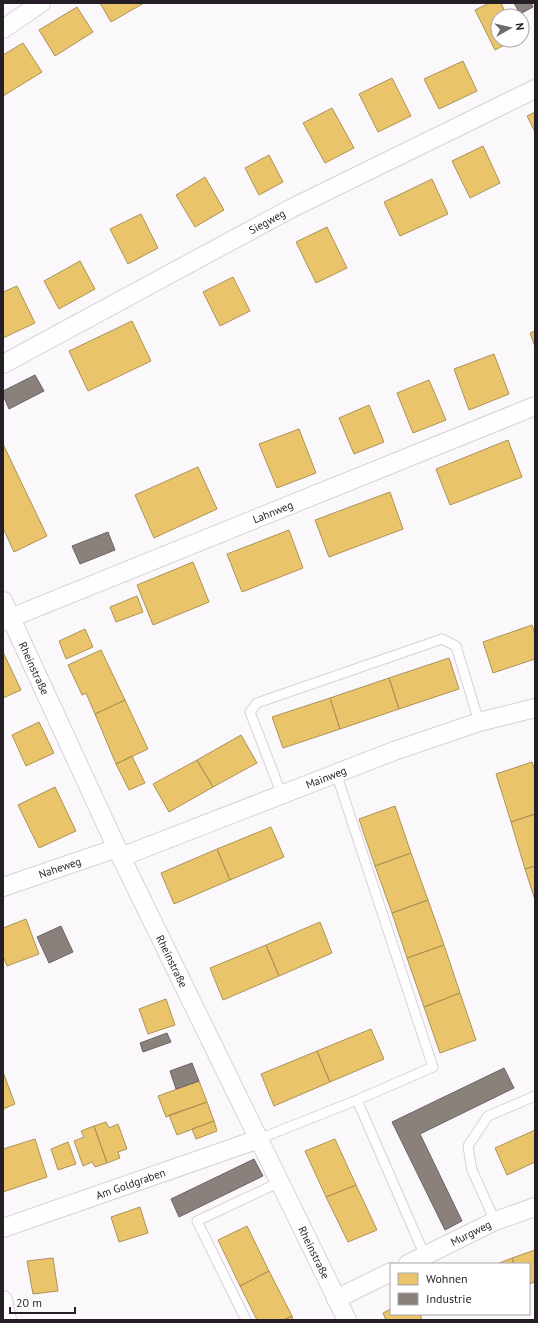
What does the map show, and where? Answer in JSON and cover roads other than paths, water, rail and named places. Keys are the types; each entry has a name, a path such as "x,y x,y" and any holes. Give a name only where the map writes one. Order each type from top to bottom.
{"street":[{"path":"3,30 41,3"},
{"name":"Siegweg","path":"3,364 292,208 535,89"},
{"name":"Lahnweg","path":"7,620 535,406"},
{"name":"Rheinstraße","path":"3,601 7,620 347,1320"},
{"name":"Mainweg","path":"119,852 282,795 394,750 479,722 535,710"},
{"name":"Naheweg","path":"3,887 119,852"},
{"name":"Am Goldgraben","path":"3,1228 259,1139"},
{"name":"Murgweg","path":"410,1263 495,1221 535,1207"},
{"path":"336,1299 390,1272"},
{"path":"3,1300 7,1320"}],"lane":[{"path":"282,795 250,712 258,703 442,639 456,646 479,722"},
{"path":"259,1139 433,1068 336,773"},
{"path":"495,1221 472,1170 468,1146 488,1116 535,1096"},
{"path":"357,1100 425,1256"},
{"path":"246,1320 197,1221 280,1182"}]}
